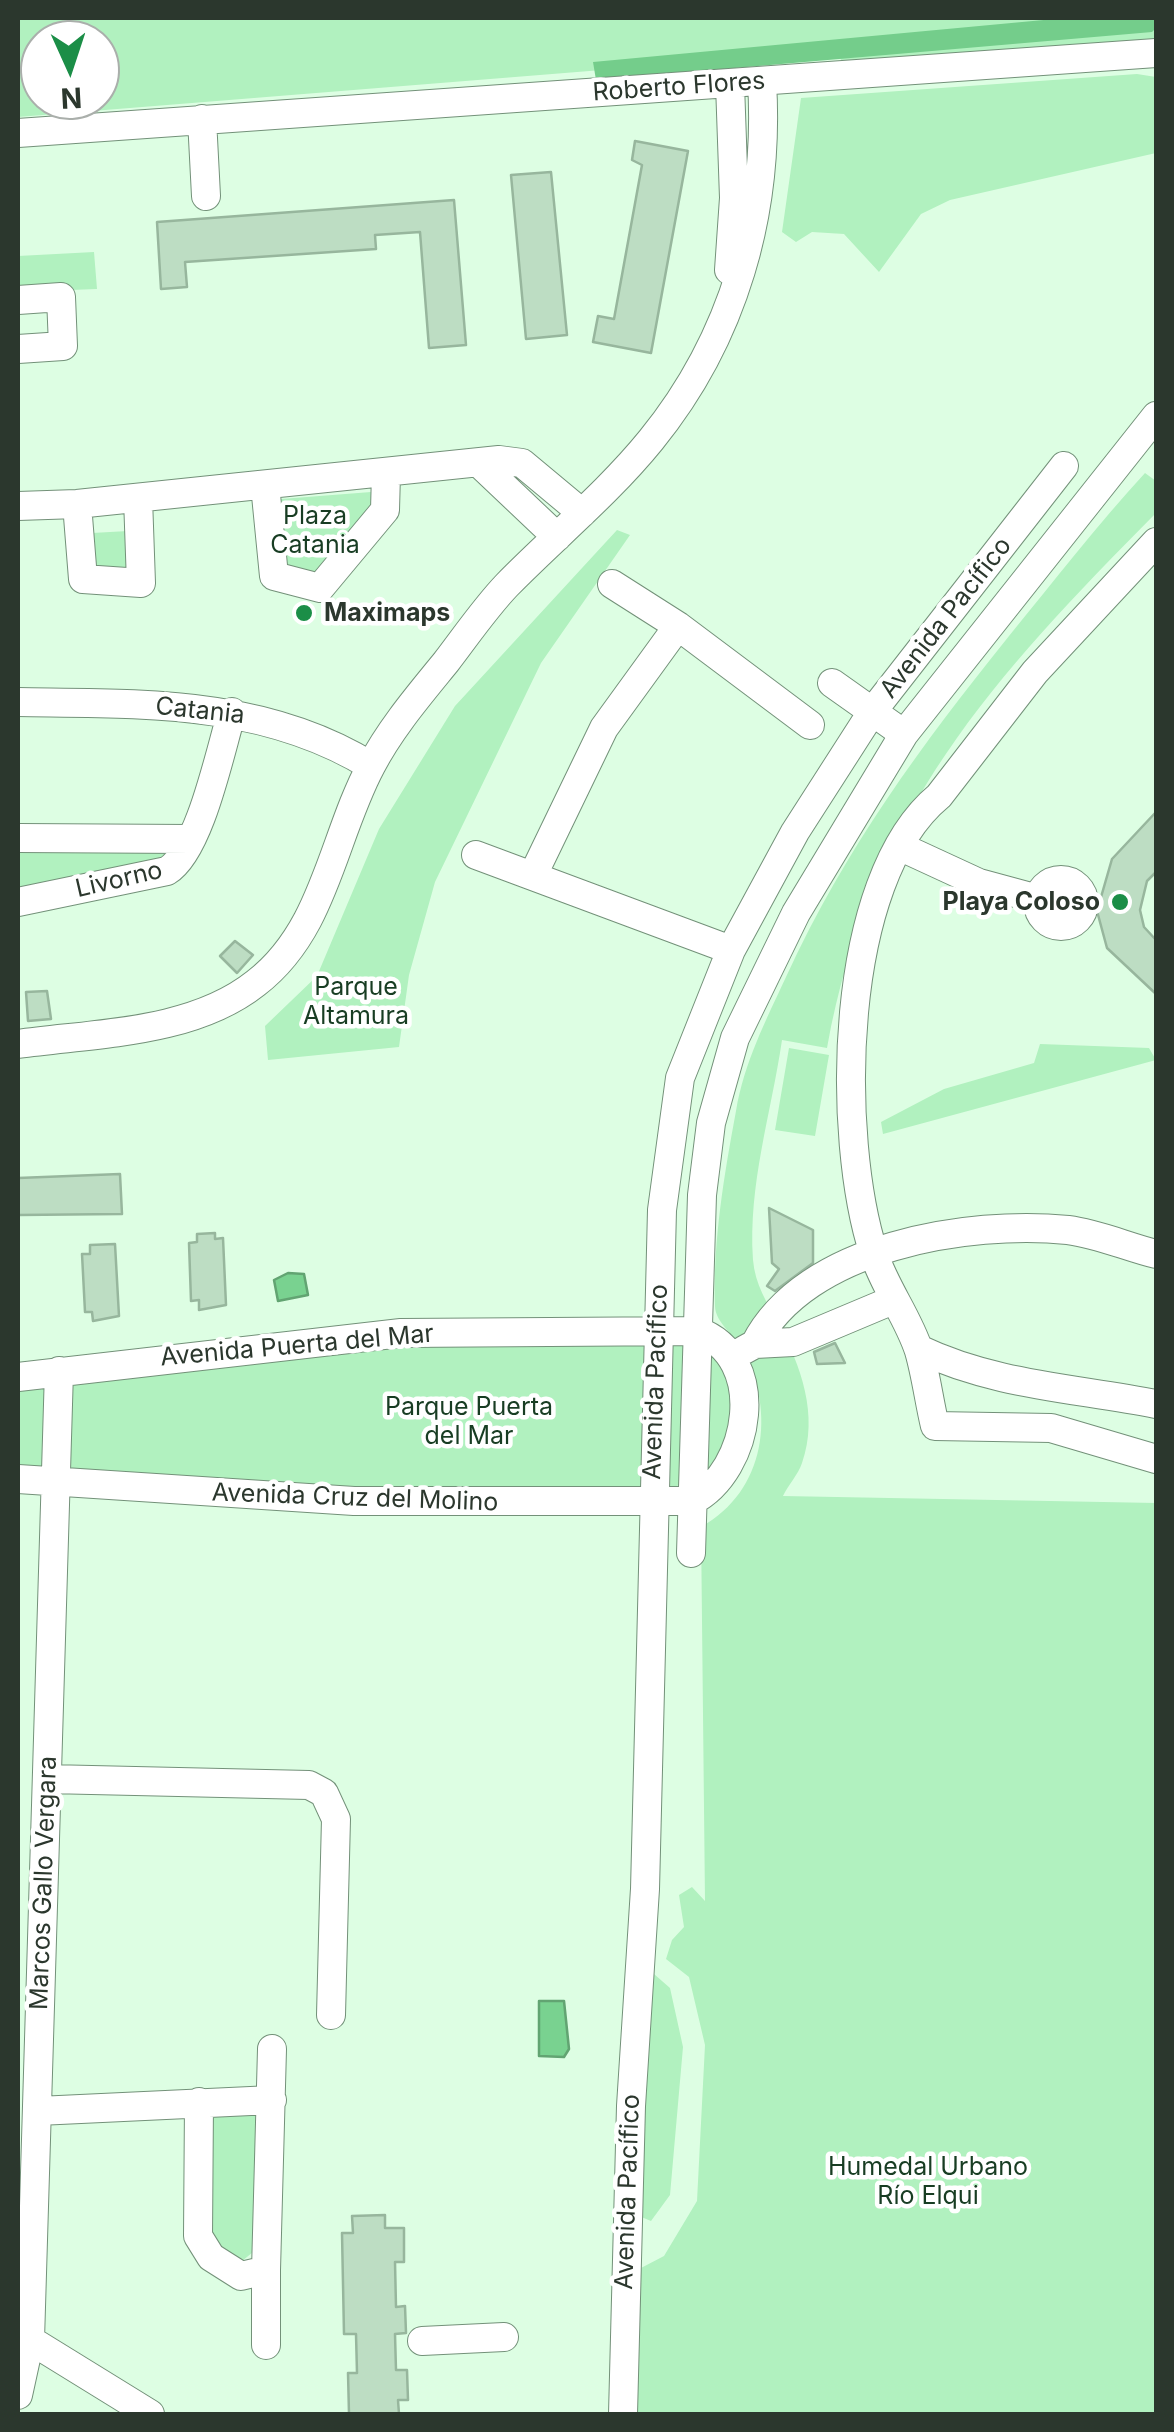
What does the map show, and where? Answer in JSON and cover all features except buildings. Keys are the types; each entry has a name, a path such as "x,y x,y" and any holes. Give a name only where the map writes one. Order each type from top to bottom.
{"street":[{"name":"Roberto Flores","path":"18,133 1156,53"},
{"path":"18,1044 179,1020 220,1006 256,984 300,938 370,766 505,588 582,513 665,422 721,326 744,266 758,203 764,142 762,82"},
{"path":"721,326 734,212 730,84"},
{"path":"202,119 206,196"},
{"path":"18,300 60,297 63,346 18,349"},
{"name":"Avenida Pacífico","path":"691,1552 706,1158 725,1065 744,1014 839,838 904,734 1156,416"},
{"path":"18,506 77,504 522,463 582,513"},
{"path":"480,464 557,538"},
{"name":"Avenida Pacífico","path":"623,2414 631,2106 645,1890 658,1332 670,1124 684,1065 710,996 795,832 872,712 1064,466"},
{"path":"266,485 274,576 320,588 385,510 386,474"},
{"path":"77,504 83,579 141,583 138,498"},
{"path":"1156,542 1104,594 1000,713 939,796 921,811 901,847 866,942 850,1042 850,1118 874,1253 918,1350 935,1426 1050,1428 1156,1459"},
{"path":"612,584 678,626 810,725"},
{"path":"534,875 604,728 678,626"},
{"path":"832,683 904,734"},
{"name":"Catania","path":"18,702 232,712 300,730 370,766"},
{"name":"Livorno","path":"18,902 166,871 184,856 232,712"},
{"path":"18,838 191,839"},
{"path":"901,847 979,884 1038,899"},
{"path":"476,855 731,950"},
{"path":"710,996 744,1014"},
{"path":"730,1358 755,1344 790,1297 824,1275 874,1253 971,1232 1020,1228 1070,1230 1156,1254"},
{"path":"755,1344 793,1342 893,1300"},
{"name":"Avenida Pacífico","path":"692,1501 721,1479 740,1441 742,1391 730,1358 714,1340 697,1331"},
{"name":"Avenida Puerta del Mar","path":"18,1377 401,1333 697,1331"},
{"path":"918,1350 961,1370 1156,1404"},
{"name":"Marcos Gallo Vergara","path":"18,2394 38,2111 28,2076 48,1779 59,1371"},
{"name":"Avenida Cruz del Molino","path":"18,1479 354,1501 692,1501"},
{"path":"48,1779 309,1786 324,1793 336,1819 331,2015"},
{"path":"266,2345 272,2049"},
{"path":"38,2111 272,2100"},
{"path":"199,2102 198,2236 211,2256 241,2276 266,2270"},
{"path":"422,2341 504,2336"},
{"path":"24,2340 150,2414"}],"green space":[{"path":"18,18 1156,18 1156,44 843,66 838,51 120,109 120,20 20,20 20,117"},
{"path":"1137,74 1156,77 1156,153 950,200 921,214 879,272 844,234 812,232 796,242 782,232 801,98"},
{"path":"94,252 97,289 19,292 18,256"},
{"name":"Humedal Urbano Río Elqui","path":"1145,473 1156,481 1156,513 991,692 946,753 907,817 874,887 847,963 827,1048 782,1040 757,1177 752,1232 756,1277 794,1356 808,1409 802,1463 783,1496 1156,1503 1156,2414 634,2414 641,2268 664,2256 697,2201 705,2045 689,1977 666,1959 672,1940 684,1927 679,1895 692,1887 705,1901 701,1527 723,1512 740,1493 752,1472 761,1424 753,1374 743,1350 718,1318 715,1306 720,1208 740,1093 750,1059 809,930 859,841 976,677"},
{"name":"Plaza Catania","path":"371,492 375,506 316,578 286,568 281,499"},
{"name":"Parque Altamura","path":"617,530 630,535 541,663 435,882 409,975 399,1047 268,1060 265,1026 317,976 379,829 455,706"},
{"path":"128,531 130,571 93,570 92,533"},
{"path":"18,849 170,851 157,861 18,887"},
{"path":"1040,1044 1149,1048 1156,1060 883,1134 881,1122 944,1089 1034,1063"},
{"path":"789,1048 829,1055 815,1136 775,1130"},
{"name":"Parque Puerta del Mar","path":"690,1342 707,1346 729,1377 733,1409 725,1450 699,1482 665,1488 470,1498 18,1472 18,1388 401,1344"},
{"path":"654,1974 670,1988 683,2047 670,2195 651,2221 639,2216 648,1979"},
{"path":"259,2112 258,2248 242,2261 209,2242 208,2117"}],"shaded area":[{"path":"1065,18 1156,18 1156,28 1152,32 596,80 593,62"},
{"path":"288,1273 304,1274 308,1295 278,1301 274,1280"},
{"path":"539,2001 564,2001 569,2049 564,2057 539,2056"}],"place":[{"name":"Maximaps","path":"304,613"},
{"name":"Playa Coloso","path":"1120,902"}]}
